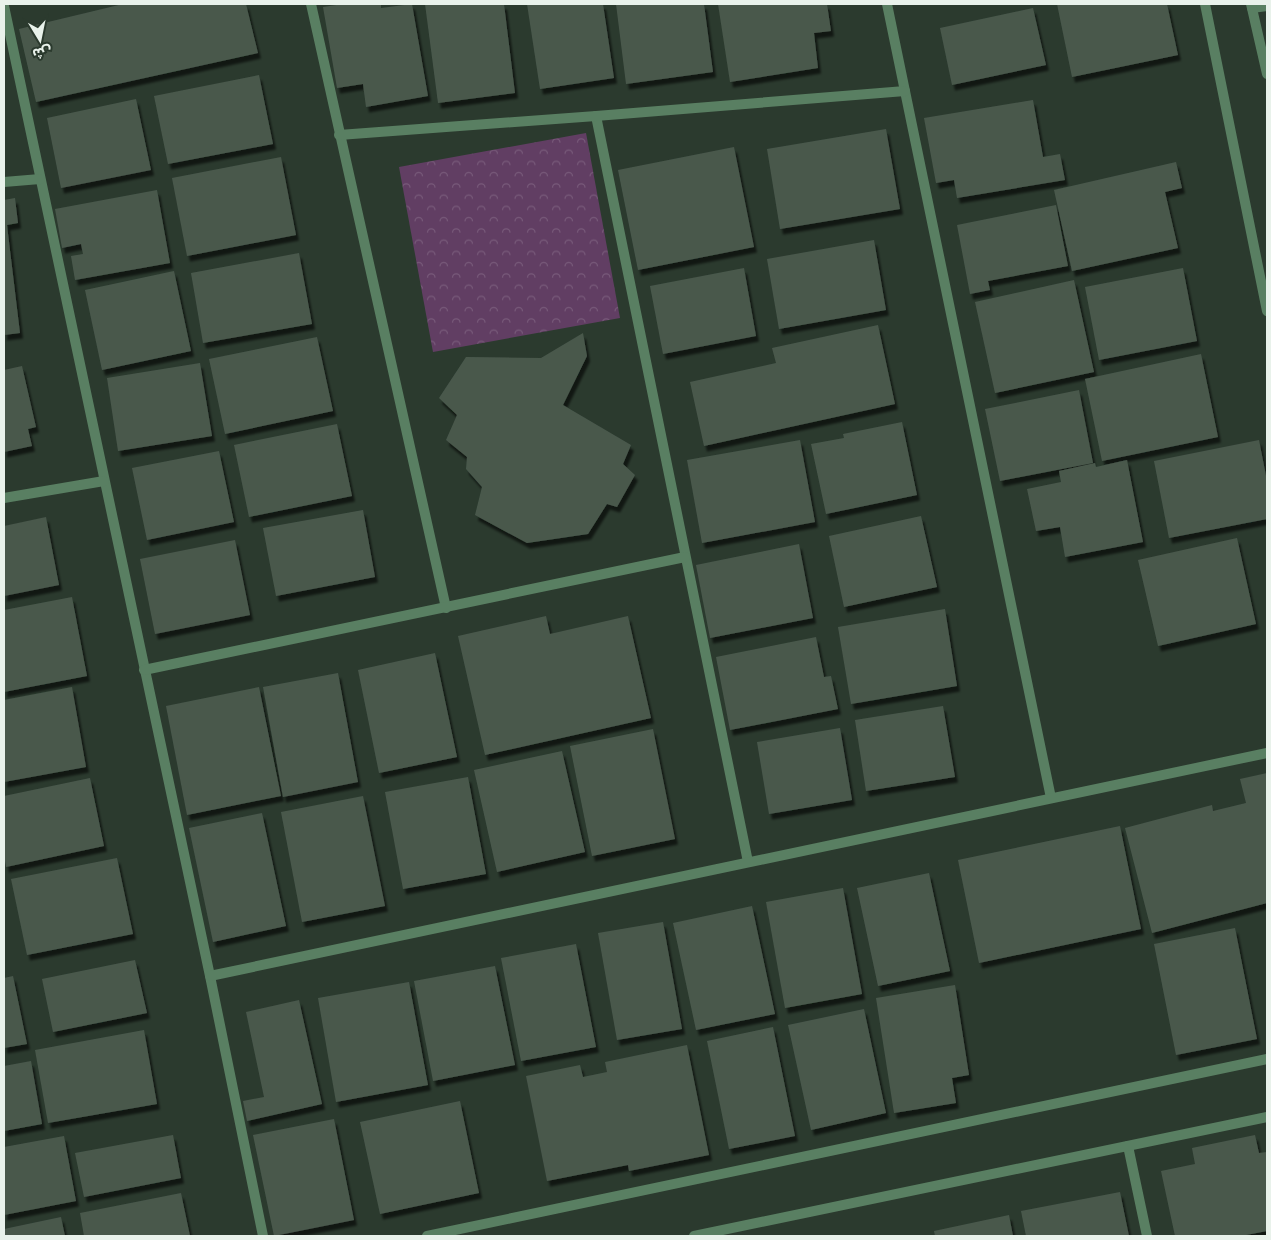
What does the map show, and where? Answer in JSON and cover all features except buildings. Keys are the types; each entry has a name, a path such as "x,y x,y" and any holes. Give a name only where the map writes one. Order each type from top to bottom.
{"street":[{"path":"311,4 446,608"},
{"path":"887,4 1051,798"},
{"path":"1205,4 1267,311"},
{"path":"4,6 210,976 263,1236"},
{"path":"1267,6 1252,6 1267,74"},
{"path":"339,135 905,91"},
{"path":"596,116 748,862"},
{"path":"4,182 40,178"},
{"path":"4,498 104,481"},
{"path":"144,670 685,557"},
{"path":"210,976 1267,753"},
{"path":"428,1236 1267,1059"},
{"path":"694,1236 1267,1117"},
{"path":"1128,1146 1147,1236"}],"green space":[{"path":"586,133 620,318 433,352 399,167"}]}
